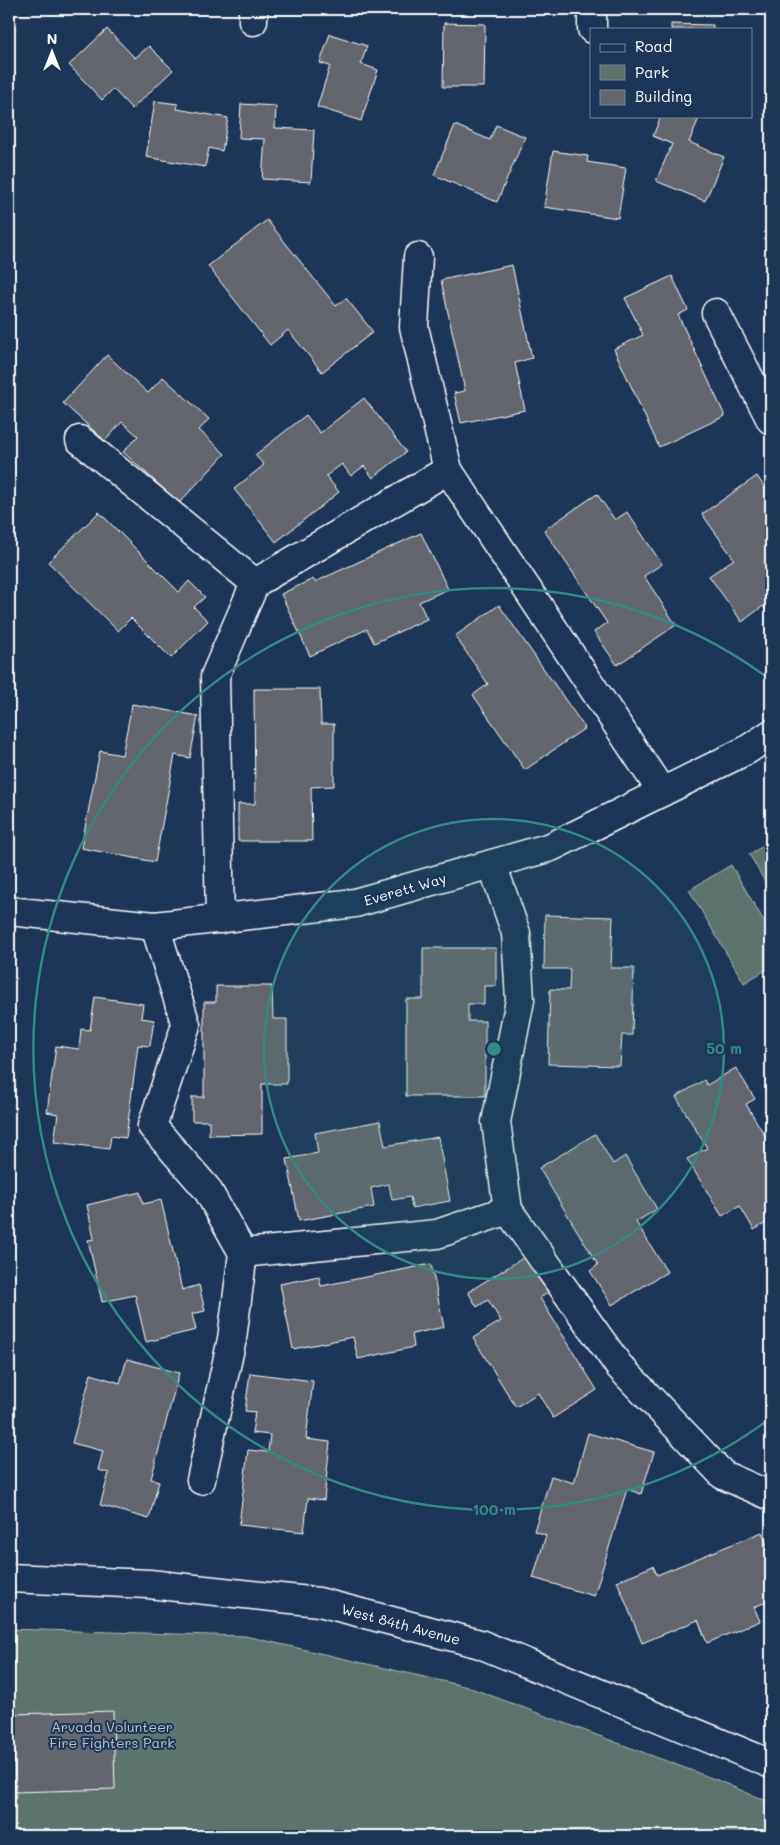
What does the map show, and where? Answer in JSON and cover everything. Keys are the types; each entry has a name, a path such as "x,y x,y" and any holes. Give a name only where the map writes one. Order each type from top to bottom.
{"street":[{"path":"592,9 592,28"},
{"path":"418,257 414,327 448,470 662,792"},
{"path":"716,314 771,420"},
{"path":"80,440 256,583"},
{"path":"220,919 215,676 256,583 448,470"},
{"name":"Everett Way","path":"9,912 155,926 355,903 551,847 747,750 771,734"},
{"path":"492,864 516,933 520,1000 496,1122 508,1210 619,1366 723,1475 771,1496"},
{"path":"155,926 186,1025 152,1126 207,1189 243,1253 232,1339 202,1480"},
{"path":"243,1253 437,1234 508,1210"},
{"name":"West 84th Avenue","path":"9,1578 150,1584 319,1602 480,1644 771,1764"}],"green space":[{"path":"771,842 771,892 749,854"},
{"path":"731,865 771,933 771,967 744,983 689,890"},
{"name":"Arvada Volunteer Fire Fighters Park","path":"9,1629 245,1636 468,1687 717,1780 771,1803 771,1836 9,1836"}],"building":[{"path":"114,9 150,9 150,10 114,11"},
{"path":"444,23 485,24 484,87 443,87"},
{"path":"671,24 713,25 713,28 671,28"},
{"path":"107,29 135,58 149,46 173,70 132,109 113,89 102,100 69,65"},
{"path":"330,34 367,46 361,64 378,70 361,121 317,107 330,66 320,63"},
{"path":"155,101 178,104 177,109 228,118 222,151 209,148 205,167 146,157"},
{"path":"241,104 276,106 275,128 314,130 311,182 262,179 265,139 239,138"},
{"path":"660,118 699,118 689,142 724,157 705,201 656,181 672,144 653,136"},
{"path":"455,125 490,140 496,125 525,137 497,202 434,175"},
{"path":"553,151 588,156 587,162 626,168 618,218 544,207"},
{"path":"267,220 336,306 346,298 373,332 322,372 288,330 270,345 208,266"},
{"path":"512,265 532,358 515,363 525,410 461,423 454,393 465,391 441,280"},
{"path":"672,276 688,310 678,315 725,416 659,447 614,349 643,335 625,298"},
{"path":"107,355 148,393 163,377 209,419 199,430 225,454 179,503 123,452 138,436 122,422 105,441 63,403"},
{"path":"364,398 406,452 373,478 364,466 351,476 342,464 326,476 339,492 276,542 234,489 264,465 255,455 306,415 320,433"},
{"path":"757,476 771,497 771,509 769,511 771,515 771,617 763,606 742,622 709,576 734,559 702,514"},
{"path":"597,494 615,520 627,512 662,564 644,576 676,625 617,665 594,632 607,623 544,530"},
{"path":"99,512 179,592 189,581 205,597 194,607 208,621 171,658 131,618 118,631 48,562"},
{"path":"421,533 448,589 419,602 427,619 374,643 367,629 310,656 281,594 313,579 315,582"},
{"path":"499,605 585,728 525,770 473,695 488,684 455,636"},
{"path":"254,689 320,689 321,724 334,724 334,786 311,787 312,841 238,841 238,804 255,804"},
{"path":"132,704 198,716 190,758 175,755 155,862 81,848 100,751 122,755"},
{"path":"545,915 613,917 611,968 634,968 632,1035 622,1035 620,1066 548,1064 550,989 569,990 570,969 544,969"},
{"path":"423,948 496,948 496,986 484,986 484,1004 468,1004 468,1021 485,1021 485,1096 406,1096 406,999 423,999"},
{"path":"216,986 272,986 273,1019 287,1019 287,1084 262,1084 262,1134 209,1135 209,1121 192,1121 192,1097 204,1097 204,1002 216,1002"},
{"path":"95,997 143,1004 141,1018 154,1020 150,1046 138,1045 126,1138 111,1136 109,1149 54,1142 58,1114 47,1112 56,1046 79,1049 81,1029 90,1030"},
{"path":"736,1068 755,1099 746,1104 771,1146 771,1220 754,1230 740,1206 722,1216 687,1159 707,1148 676,1097 704,1080 707,1085"},
{"path":"380,1121 385,1146 438,1137 450,1201 412,1208 410,1197 392,1200 389,1184 371,1188 374,1207 299,1221 287,1159 318,1153 315,1133"},
{"path":"595,1134 613,1164 625,1156 657,1209 636,1222 667,1272 612,1305 590,1271 598,1265 539,1168"},
{"path":"140,1192 143,1204 161,1200 182,1290 199,1285 205,1311 192,1314 196,1330 146,1342 135,1295 102,1302 88,1240 94,1239 87,1205"},
{"path":"526,1256 549,1292 540,1298 597,1390 553,1418 538,1393 516,1407 473,1338 501,1321 488,1300 477,1307 468,1292"},
{"path":"431,1264 444,1327 412,1334 414,1347 358,1359 353,1337 293,1349 280,1284 319,1276 321,1286"},
{"path":"127,1359 179,1373 151,1479 159,1481 149,1519 100,1505 109,1473 98,1470 103,1451 72,1443 91,1374 120,1383"},
{"path":"250,1373 313,1381 306,1439 330,1442 324,1500 308,1498 304,1532 239,1525 248,1450 268,1452 270,1435 252,1433 255,1412 245,1411"},
{"path":"588,1433 654,1452 641,1494 627,1489 594,1596 533,1578 546,1535 534,1531 551,1476 574,1483"},
{"path":"762,1532 771,1555 771,1600 754,1607 760,1621 707,1643 698,1620 642,1643 617,1581 653,1566 657,1575"},
{"path":"113,1711 115,1789 15,1792 13,1714"}]}
